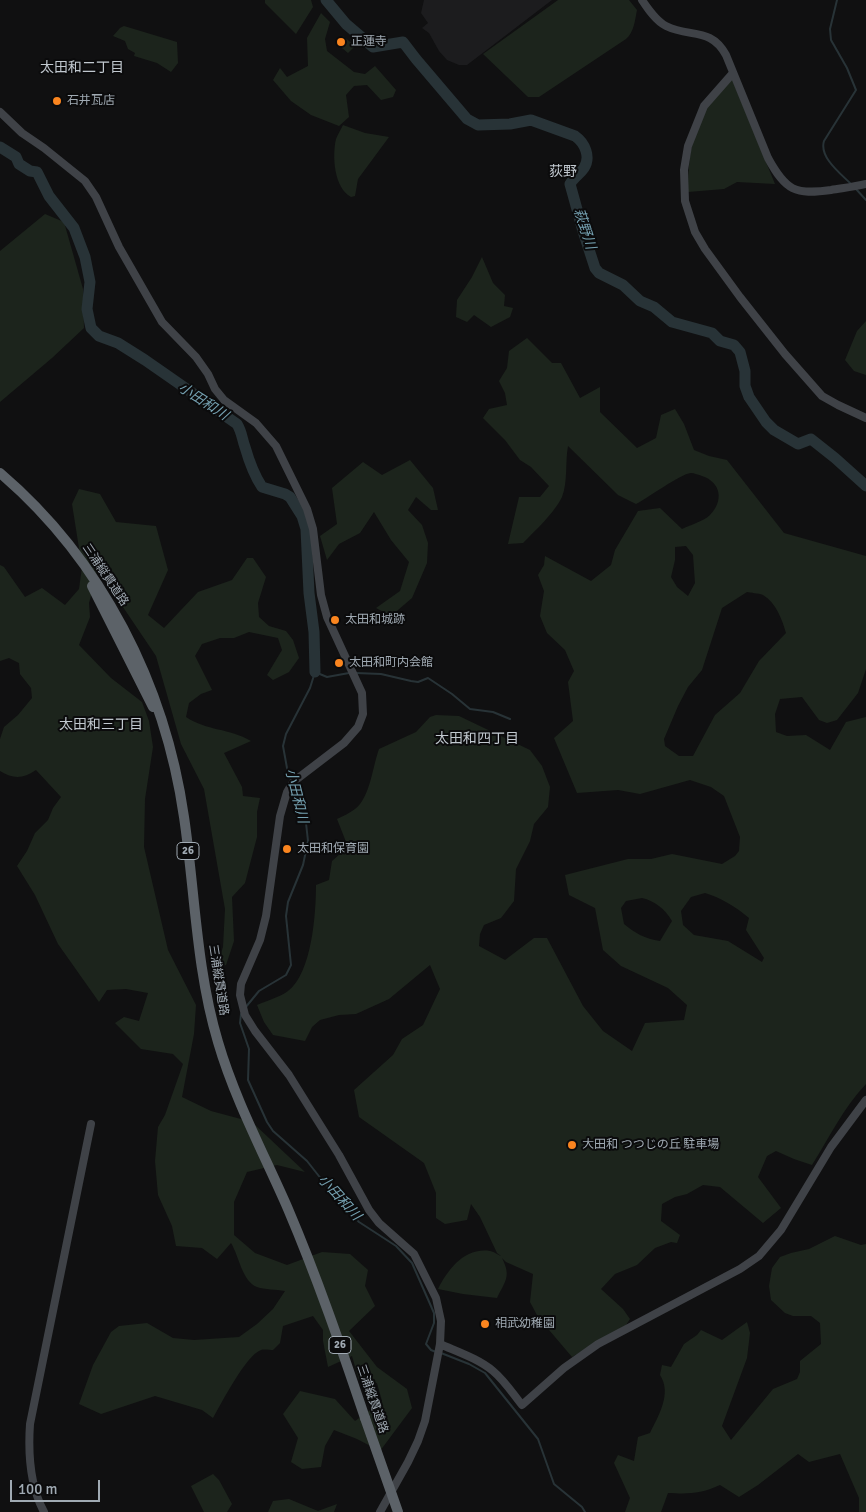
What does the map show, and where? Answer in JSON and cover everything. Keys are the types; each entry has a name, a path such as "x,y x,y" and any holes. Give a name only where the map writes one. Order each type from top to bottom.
{"highway":[{"name":"三浦縦貫道路","path":"0,473 23,493 50,525"},
{"name":"三浦縦貫道路","path":"0,478 72,548 110,604 155,696 173,759 182,804 201,952 213,1025 235,1091 312,1273 396,1512"}],"street":[{"path":"642,0 659,21 666,26 707,36 719,43 726,55 768,158 778,174 789,186 795,190 809,192 866,184"},
{"path":"733,73 704,106 688,146 684,170 685,201 695,232 740,297 785,354 822,396 866,418"},
{"path":"0,112 22,132 77,173 89,186 115,239 158,317 196,357 208,374 215,389 224,400 256,422 273,441 283,457 307,509 313,529 321,595 327,617 362,692 363,714 358,727 352,735 305,771 293,782 286,792 280,816 266,916 260,940 241,984 240,995 245,1015 289,1075 339,1155 369,1210 379,1223 414,1254 436,1298 441,1321 440,1344 425,1421 418,1441 380,1512"},
{"path":"440,1344 469,1356 492,1370 522,1404 564,1368 598,1344 740,1269 759,1256 781,1230 831,1147 866,1100"},
{"path":"44,1512 36,1494 32,1476 29,1442 30,1424 91,1124"}],"shaded area":[{"path":"265,0 311,0 313,7 296,34 265,3"},
{"path":"424,0 552,0 467,65 459,65 447,60 439,51 429,33 422,28 428,23 421,13"},
{"path":"558,0 629,0 637,10 634,26 626,39 539,97 528,97 483,54"},
{"path":"321,13 330,22 325,39 327,51 354,72 365,74 375,66 396,90 393,97 381,100 367,85 354,86 346,95 349,117 339,126 311,115 291,101 273,80 280,68 287,77 308,66 307,38"},
{"path":"124,26 177,42 178,63 171,72 157,63 134,56 135,53 128,49 125,41 113,36"},
{"path":"343,36 355,46 348,53 336,43"},
{"path":"732,79 775,184 737,182 724,189 688,192 690,160 697,128 706,108"},
{"path":"343,125 365,133 389,137 358,179 355,196 351,197 341,187 336,171 334,154 336,139"},
{"path":"45,214 64,222 83,289 84,328 0,402 0,251"},
{"path":"482,257 493,283 505,295 504,306 513,308 510,317 491,327 474,315 467,322 456,317 457,300"},
{"path":"866,321 866,375 854,371 845,360 857,331"},
{"path":"527,338 552,363 561,363 580,398 600,387 600,412 637,448 656,438 661,415 675,409 684,424 694,450 727,460 784,533 866,556 866,669 858,693 837,720 827,723 819,720 802,697 780,699 775,714 776,732 787,736 806,735 830,750 846,722 866,717 866,1084 844,1113 812,1165 776,1151 767,1156 758,1177 781,1208 763,1223 720,1187 703,1185 662,1204 661,1221 680,1235 677,1243 671,1242 655,1248 637,1265 615,1274 601,1289 623,1309 630,1319 626,1325 572,1357 538,1317 530,1302 533,1274 506,1262 502,1258 507,1274 497,1298 438,1289 452,1267 465,1256 473,1252 491,1251 501,1256 497,1253 480,1217 471,1204 467,1220 445,1224 436,1218 436,1193 424,1163 359,1117 354,1090 393,1055 402,1039 423,1025 440,989 430,965 389,999 356,1014 339,1015 320,1020 312,1027 305,1041 273,1035 264,1022 257,1005 288,991 302,971 311,942 316,885 329,880 332,861 348,847 337,819 349,813 360,804 368,789 379,749 416,732 430,717 436,715 459,716 530,750 542,766 550,787 548,807 534,824 530,841 516,869 514,901 501,918 484,925 480,934 479,946 505,960 534,938 547,938 583,1006 603,1031 632,1051 645,1023 684,1020 687,1005 668,988 621,966 603,950 595,908 569,895 565,875 628,859 651,859 672,854 722,864 735,856 739,851 740,837 724,796 711,787 690,780 640,794 618,790 577,793 554,738 573,721 568,682 574,671 565,650 547,633 540,616 544,591 538,575 544,565 545,556 591,581 611,565 615,550 638,511 660,508 682,529 710,515 719,498 717,487 708,479 691,473 686,474 636,504 618,495 568,446 565,485 559,503 523,543 508,544 519,497 540,497 549,486 531,467 520,460 505,440 483,418 489,409 507,405 505,393 499,381 507,368 509,351","holes":["686,546 693,555 695,583 688,596 677,587 671,577 675,560 675,547","747,592 763,595 775,607 786,633 759,661 740,693 715,715 693,756 679,756 665,746 664,739 688,687 702,670 722,608","705,893 711,895 728,903 749,918 746,930 764,958 762,962 728,941 694,935 683,925 681,911 691,897","647,899 655,903 666,913 672,921 660,941 640,935 624,924 621,908 626,901"]},
{"path":"410,460 433,488 438,510 431,510 416,497 408,510 422,525 428,543 427,563 412,598 391,616 376,608 400,591 409,562 391,540 374,512 360,533 339,544 327,560 320,536 337,524 332,488 363,462 382,475"},
{"path":"79,489 100,494 116,522 156,526 168,570 148,615 164,628 198,592 232,580 247,558 253,558 266,577 258,603 259,617 269,626 286,631 293,640 299,658 289,672 273,680 267,675 282,650 278,638 249,632 234,638 220,638 202,644 195,656 212,690 201,694 189,703 186,717 202,725 235,734 251,741 224,753 242,787 243,796 260,798 257,812 257,837 245,883 232,897 234,941 226,965 216,968 223,947 225,909 204,789 181,744 156,656 98,570 89,603 90,617 79,645 111,678 142,702 149,721 153,747 145,799 144,847 168,950 196,1005 194,1034 182,1097 211,1111 252,1122 305,1172 277,1165 247,1172 234,1202 234,1235 255,1253 287,1265 322,1252 350,1254 368,1270 365,1286 375,1306 349,1331 377,1367 407,1389 412,1408 380,1451 334,1430 325,1446 321,1467 302,1469 291,1462 298,1438 283,1414 300,1391 335,1399 355,1421 382,1401 377,1383 359,1380 352,1356 328,1367 323,1330 313,1316 283,1326 280,1343 273,1350 262,1350 248,1361 213,1418 202,1410 155,1396 101,1414 79,1404 93,1365 111,1332 119,1326 147,1323 173,1338 194,1340 239,1337 273,1309 285,1291 260,1288 252,1284 244,1274 231,1243 217,1259 202,1248 176,1246 172,1226 158,1195 155,1161 158,1127 165,1115 183,1064 173,1054 141,1049 115,1023 124,1017 139,1021 148,993 126,989 107,990 99,1002 58,944 35,895 17,866 27,851 35,833 48,820 53,808 61,797 36,770 18,777 0,771 0,739 4,727 18,715 32,698 31,688 20,674 19,663 9,658 0,661 0,565 4,567 25,597 42,588 65,605 79,589 82,567 72,504"},
{"path":"835,1236 861,1245 866,1244 866,1512 859,1512 859,1498 840,1454 809,1462 798,1454 739,1497 720,1485 694,1493 668,1493 661,1512 625,1512 630,1498 614,1463 618,1455 634,1461 638,1437 650,1433 657,1419 663,1404 665,1389 660,1375 662,1365 671,1367 684,1344 701,1330 722,1340 747,1322 750,1333 747,1358 722,1426 731,1440 773,1389 797,1379 800,1372 800,1361 821,1344 820,1323 811,1316 793,1316 785,1313 771,1300 769,1286 772,1268 780,1257 809,1249"},
{"path":"213,1474 219,1480 232,1504 227,1512 204,1512 191,1486"},
{"path":"289,1499 318,1511 337,1504 334,1512 268,1512 273,1501"}],"waterway":[{"name":"萩野川","path":"326,0 346,24 373,47 403,42 467,119 478,125 510,124 531,120 579,139 586,150 587,159 584,168 570,184 595,268 599,273 623,285 640,301 654,307 672,322 712,333 720,341 734,345 740,352 745,371 745,386 749,397 766,422 774,430 798,444 811,439 866,486"},
{"path":"837,0 830,29 831,40 847,68 856,90 824,141 823,147 827,159 851,184"},
{"name":"小田和川","path":"0,147 16,157 19,164 30,171 37,172 49,196 74,228 85,257 90,282 87,309 91,328 99,336 118,343 145,360 237,424 252,468 262,487 290,497 302,516 306,529 309,593 314,632 315,672"},
{"path":"856,189 866,200"},
{"name":"小田和川","path":"292,781 287,768 283,746 286,734 310,688 315,672 327,677 349,673"},
{"path":"356,673 381,674 418,682 428,678 470,709 493,712 510,719"},
{"name":"小田和川","path":"245,1008 259,991 286,975 291,965 286,916 288,902 303,865 308,841 306,823 294,785"},
{"name":"小田和川","path":"241,1014 240,1023 249,1049 248,1080 267,1122 273,1131 307,1161 337,1199 359,1222 396,1246 412,1263 434,1313 434,1323 426,1344 431,1350 436,1352"},
{"name":"小田和川","path":"441,1353 469,1364 485,1373 538,1439 554,1484 582,1507 585,1512"}],"place":[{"name":"正蓮寺","path":"341,42"},
{"name":"石井瓦店","path":"57,101"},
{"name":"太田和城跡","path":"335,620"},
{"name":"太田和町内会館","path":"339,663"},
{"name":"太田和保育園","path":"287,849"},
{"name":"大田和 つつじの丘 駐車場","path":"572,1145"},
{"name":"相武幼稚園","path":"485,1324"}],"district":[{"name":"太田和二丁目","path":"82,68"},
{"name":"荻野","path":"563,172"},
{"name":"太田和三丁目","path":"101,725"},
{"name":"太田和四丁目","path":"477,739"}]}
